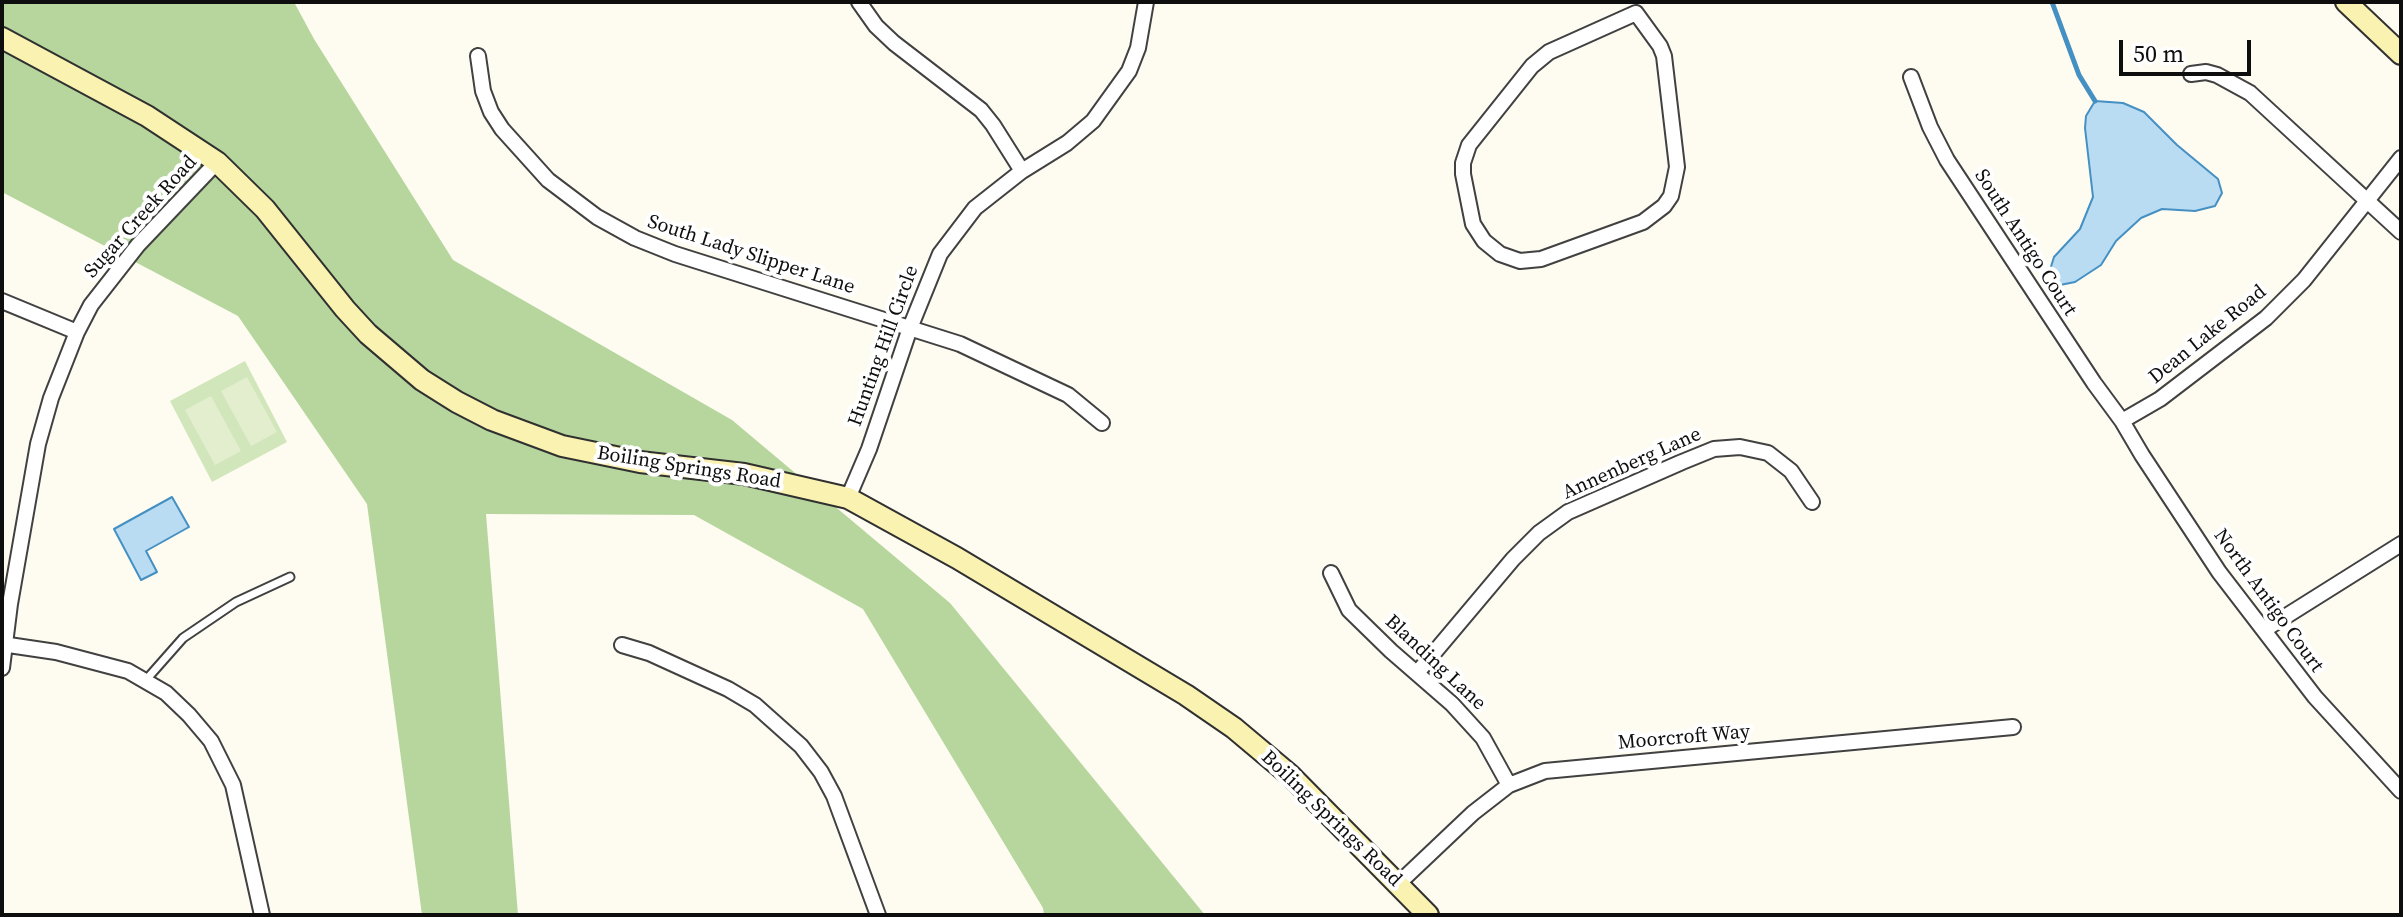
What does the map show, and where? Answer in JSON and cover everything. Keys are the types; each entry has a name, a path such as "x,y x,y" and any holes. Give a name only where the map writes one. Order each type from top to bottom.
{"street":[{"path":"859,2 876,26 894,43 981,110 1022,171"},
{"name":"Hunting Hill Circle","path":"848,498 869,449 930,273 950,238 975,208 1093,121 1129,71 1138,48 1146,2"},
{"path":"2346,2 2401,54"},
{"path":"1639,7 1664,56 1677,167 1671,196 1664,206 1643,222 1541,259 1520,261 1500,254 1484,241 1473,224 1463,174 1469,145 1541,59 1558,47 1597,32 1639,7"},
{"name":"Boiling Springs Road","path":"2,38 147,116 217,162 265,209 368,334 422,380 457,402 492,420 576,449 640,462 744,474 848,498 957,558 1186,695 1234,728 1290,775 1428,915"},
{"name":"South Lady Slipper Lane","path":"478,56 483,91 502,129 548,180 597,217 635,238 675,254 960,344 1068,395 1102,423"},
{"path":"2191,74 2206,72 2217,75 2250,93 2401,232"},
{"name":"South Antigo Court","path":"1911,77 1930,127 1947,160 2122,421"},
{"name":"Dean Lake Road","path":"2122,421 2160,399 2266,318 2304,280 2401,158"},
{"name":"Sugar Creek Road","path":"2,668 38,444 51,398 77,332 91,305 138,245 217,162"},
{"path":"2,301 77,332"},
{"name":"North Antigo Court","path":"2122,421 2219,572 2288,665 2401,791"},
{"name":"Annenberg Lane","path":"1417,673 1513,559 1539,533 1568,512 1682,462 1714,449 1740,447 1768,453 1791,471 1812,502"},
{"path":"2264,630 2401,544"},
{"name":"Blanding Lane","path":"1331,573 1349,610 1452,704 1483,738 1509,785"},
{"path":"4,644 97,661 128,671 166,693 189,715 220,757 233,785 262,915"},
{"path":"622,645 649,653 728,689 755,705 801,746 834,796 878,915"},
{"name":"Moorcroft Way","path":"1398,884 1473,813 1509,785 1545,771 2013,727"}],"lane":[{"path":"145,681 183,638 236,602 290,577"}],"green space":[{"path":"2,2 294,2 453,260 732,420 950,603 1205,915 1044,915 1043,908 863,609 694,515 486,514 518,915 422,915 367,504 238,316 2,192"},
{"path":"245,361 287,442 212,482 170,401"},
{"path":"247,377 277,432 251,446 221,391"},
{"path":"211,396 241,451 215,465 185,410"}],"water":[{"path":"2095,101 2123,103 2144,112 2218,179 2222,193 2215,206 2195,211 2162,209 2141,218 2116,241 2101,265 2075,282 2060,285 2049,273 2054,257 2080,229 2093,197 2085,128 2086,116"},
{"path":"172,497 189,527 146,551 157,572 141,580 114,529"}],"waterway":[{"path":"2052,2 2079,75 2095,101"}]}
